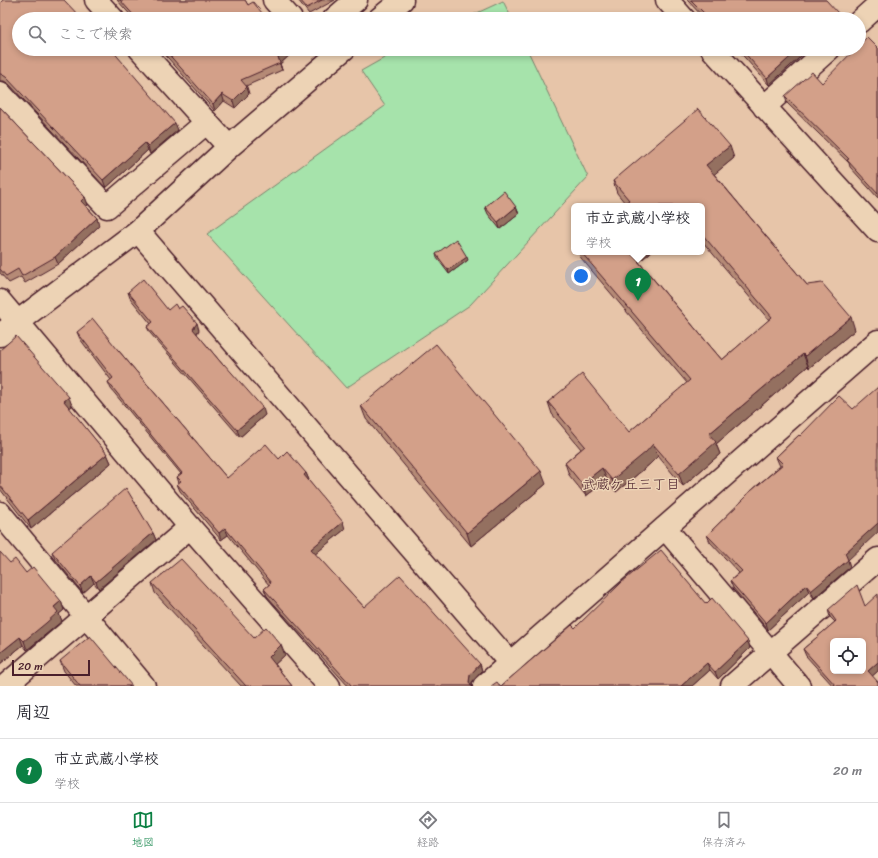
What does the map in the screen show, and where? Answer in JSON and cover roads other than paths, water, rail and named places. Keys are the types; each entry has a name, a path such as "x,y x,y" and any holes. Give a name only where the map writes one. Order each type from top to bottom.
{"street":[{"path":"96,0 107,12"},
{"path":"274,0 285,12"},
{"path":"342,12 356,0"},
{"path":"387,12 402,0"},
{"path":"667,0 678,12"},
{"path":"866,15 878,4 874,0"},
{"path":"146,56 229,147"},
{"path":"0,335 18,323 138,231 229,147 336,56"},
{"path":"718,56 878,231"},
{"path":"764,107 821,56"},
{"path":"0,94 106,206 206,122"},
{"path":"138,231 511,664"},
{"path":"0,301 190,527 329,686"},
{"path":"484,686 511,664 878,341"},
{"path":"0,513 144,686"},
{"path":"4,686 190,527"},
{"path":"665,528 799,686"},
{"path":"732,686 878,559"}],"place":[{"name":"市立武蔵小学校","path":"638,301"}],"district":[{"name":"武蔵ケ丘三丁目","path":"631,484"}]}
